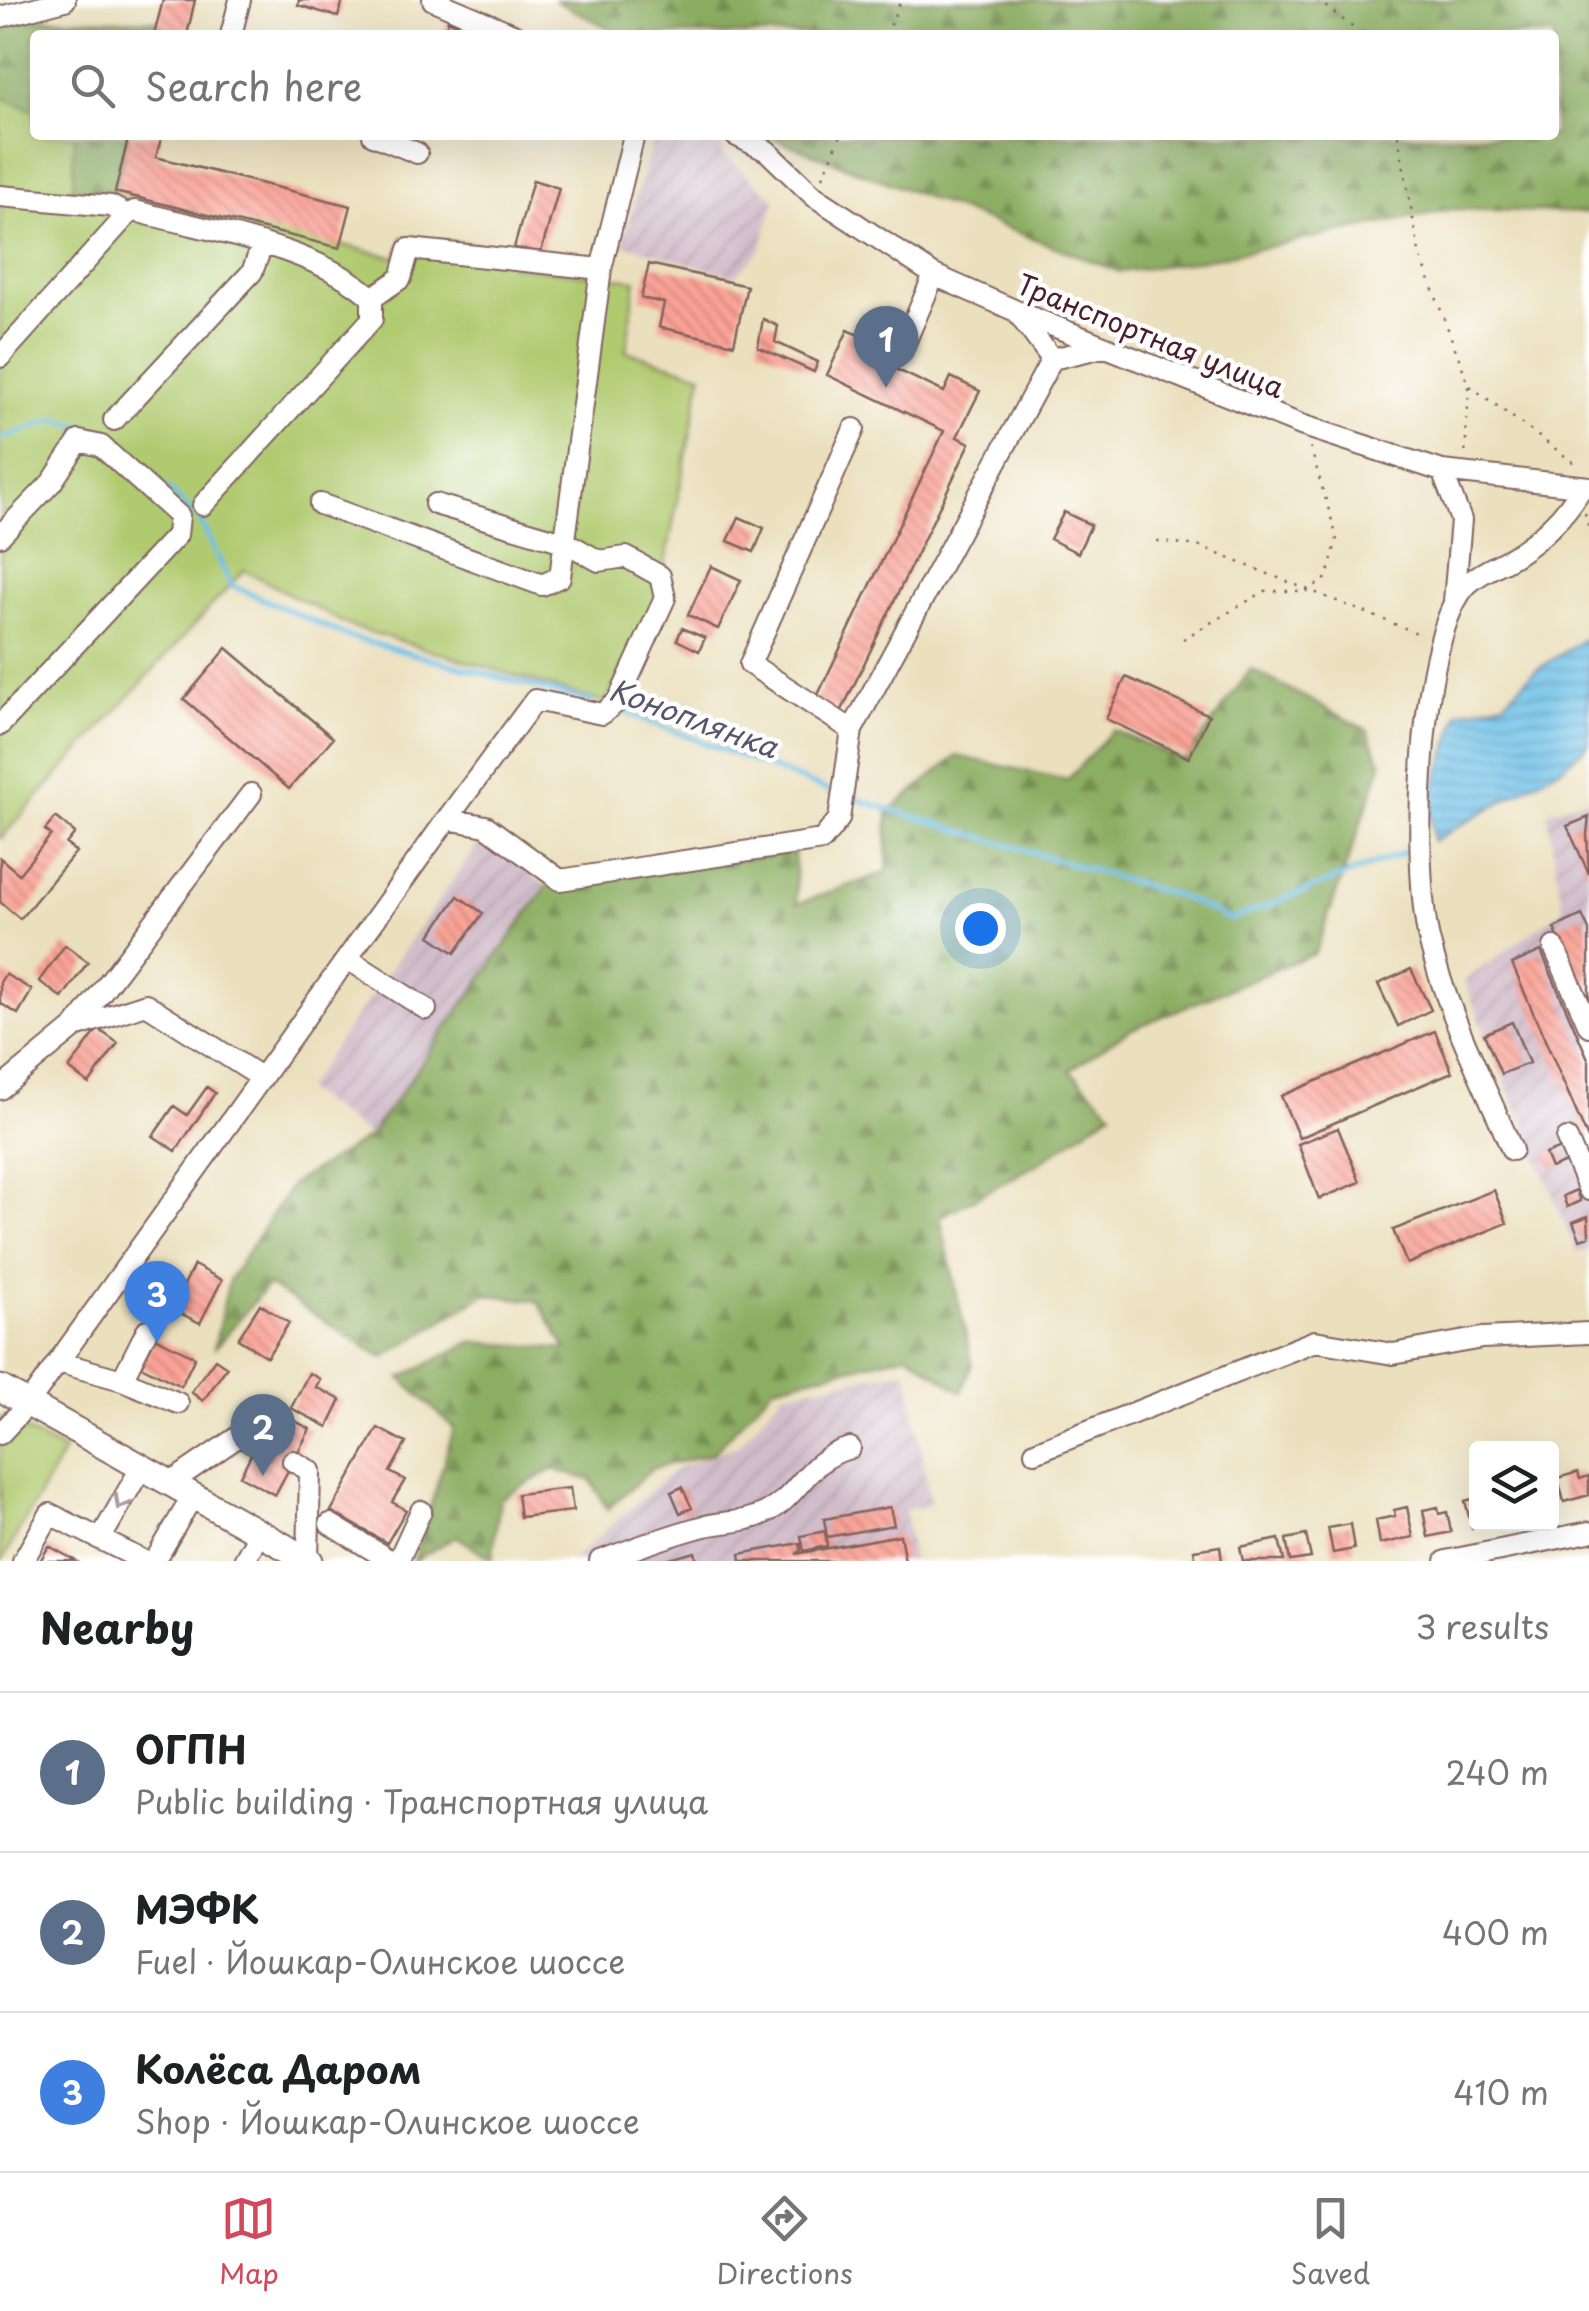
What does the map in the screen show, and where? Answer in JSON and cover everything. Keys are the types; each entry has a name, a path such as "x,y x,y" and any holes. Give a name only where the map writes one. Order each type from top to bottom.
{"main road":[{"path":"0,1388 309,1561"}],"street":[{"path":"0,17 65,0"},
{"path":"232,30 240,0"},
{"path":"433,0 504,30"},
{"path":"385,140 417,152"},
{"path":"320,504 542,585 560,577 568,543 601,269 633,140"},
{"name":"Транспортная улица","path":"745,140 767,151 814,196 934,274 1103,347 1301,425 1442,471 1587,483"},
{"path":"0,196 111,206 128,215"},
{"path":"0,357 135,210 262,246 350,277 372,298 372,319 203,505"},
{"path":"114,420 252,272 262,246"},
{"path":"372,298 401,278 410,249 601,269"},
{"path":"901,352 934,274"},
{"path":"1016,311 1052,359"},
{"path":"447,819 486,826 560,880 822,840 840,819 852,730 1052,359 1103,347"},
{"path":"852,730 750,664 854,429"},
{"path":"0,536 52,482 79,441 101,446 179,516 177,535 0,725"},
{"path":"1442,471 1461,520 1452,608 1423,744 1422,872 1429,938 1512,1150"},
{"path":"1452,608 1465,586 1548,530 1587,483"},
{"path":"0,1434 28,1404 535,700 602,714 618,702 665,598 660,576 626,558 599,561 568,543 435,504"},
{"path":"0,1090 75,1027 251,794"},
{"path":"1554,947 1589,1026"},
{"path":"348,959 426,1009"},
{"path":"75,1027 146,1004 262,1078"},
{"path":"1568,1139 1589,1190"},
{"path":"122,1380 147,1330"},
{"path":"1035,1452 1315,1341 1393,1354 1482,1338 1589,1333"},
{"path":"58,1362 122,1380 178,1403"},
{"path":"155,1561 180,1490 239,1436 257,1444"},
{"path":"600,1561 700,1526 749,1520 769,1512 811,1466 829,1454 850,1448"},
{"path":"293,1461 310,1471 309,1561"},
{"path":"101,1538 140,1468"},
{"path":"330,1524 395,1561 420,1511"},
{"path":"23,1561 50,1514 144,1561"},
{"path":"1446,1561 1589,1532"},
{"path":"244,1561 259,1534"}],"path":[{"path":"888,30 901,0"},
{"path":"1317,0 1356,30"},
{"path":"814,196 839,140"},
{"path":"1399,140 1418,252 1469,385 1464,474"},
{"path":"1469,385 1587,483"},
{"path":"1183,639 1265,591 1306,592 1328,578 1337,538 1320,468 1301,425"},
{"path":"1158,540 1198,546 1306,592 1442,642"}],"shaded area":[{"path":"653,140 710,140 723,146 722,154 775,199 761,250 734,276 622,244"},
{"path":"1589,798 1589,1250 1577,1253 1464,981 1563,909 1547,812"},
{"path":"482,840 547,886 370,1136 304,1090"},
{"path":"907,1370 931,1504 905,1510 912,1561 571,1561 674,1470 739,1445 784,1392"}],"green space":[{"path":"554,0 1589,0 1589,213 1453,209 1214,258 1120,272 778,140 1559,140 1559,30 612,30"},
{"path":"17,18 158,21 155,30 30,30 30,109 0,97 0,34"},
{"path":"0,97 30,109 30,140 74,140 73,192 115,192 398,258 403,237 514,248 511,266 636,280 626,351 702,374 659,595 605,703 350,626 244,570 0,839"},
{"path":"74,140 128,140 115,192 73,192"},
{"path":"1251,669 1367,730 1382,764 1315,953 1127,1031 1070,1070 1112,1111 1041,1162 940,1217 972,1363 962,1392 908,1354 774,1386 712,1454 653,1468 607,1509 591,1480 553,1469 500,1499 492,1559 456,1536 414,1561 454,1428 401,1378 471,1342 567,1349 538,1301 485,1294 383,1358 268,1285 214,1349 229,1280 292,1184 370,1136 547,886 794,852 797,904 887,872 888,812 957,756 1067,780 1113,730 1185,761"},
{"path":"0,1417 64,1451 2,1561 0,1561"}],"water":[{"path":"1589,636 1589,744 1563,766 1433,841 1430,803 1459,712 1504,702 1535,671"}],"building":[{"path":"163,0 195,0 188,30 155,30"},
{"path":"299,0 343,0 338,17 298,5"},
{"path":"448,20 470,30 445,30"},
{"path":"128,140 161,140 156,157 351,206 340,248 115,192"},
{"path":"533,180 559,188 541,252 514,248"},
{"path":"649,264 747,286 734,344 659,327 664,303 641,298"},
{"path":"763,319 778,326 775,342 818,362 814,372 758,347"},
{"path":"848,330 876,343 870,357 944,392 951,377 980,391 957,437 970,443 841,712 816,699 944,431 827,375"},
{"path":"1064,512 1091,525 1078,553 1050,539"},
{"path":"739,517 764,528 754,552 728,541"},
{"path":"711,566 741,580 718,629 688,615"},
{"path":"682,628 705,638 699,651 677,640"},
{"path":"227,648 333,738 289,789 184,699"},
{"path":"1126,677 1209,715 1189,758 1106,719"},
{"path":"56,817 75,833 66,844 76,852 20,919 0,902 0,858 19,874 51,835 45,830"},
{"path":"1589,817 1587,834 1589,874 1567,826"},
{"path":"458,896 483,913 455,953 430,936"},
{"path":"1582,915 1589,930 1589,1004 1554,928"},
{"path":"65,945 88,962 62,998 39,981"},
{"path":"1541,951 1589,1061 1589,1141 1512,964"},
{"path":"1411,969 1431,1010 1398,1026 1378,984"},
{"path":"5,974 32,990 18,1014 0,1003 0,982"},
{"path":"1512,1022 1529,1063 1501,1074 1484,1034"},
{"path":"98,1029 118,1043 89,1084 69,1069"},
{"path":"1435,1031 1452,1072 1299,1138 1281,1096"},
{"path":"207,1087 215,1093 176,1151 153,1136 174,1106 187,1115"},
{"path":"1338,1128 1360,1182 1319,1199 1298,1144"},
{"path":"1560,1148 1566,1162 1551,1168 1545,1154"},
{"path":"1494,1190 1507,1223 1407,1264 1393,1230"},
{"path":"1576,1190 1580,1201 1567,1207 1563,1196"},
{"path":"1588,1216 1589,1236 1580,1239 1573,1222"},
{"path":"194,1265 222,1280 200,1323 172,1309"},
{"path":"260,1304 289,1323 267,1357 238,1339"},
{"path":"155,1337 195,1357 181,1386 141,1366"},
{"path":"215,1359 227,1367 203,1401 191,1392"},
{"path":"309,1373 320,1379 316,1387 341,1400 328,1427 291,1408"},
{"path":"284,1415 310,1429 275,1495 240,1476 259,1439 275,1434"},
{"path":"378,1428 406,1443 390,1472 405,1480 392,1502 406,1510 387,1543 331,1511"},
{"path":"1578,1472 1580,1479 1589,1476 1589,1495 1564,1502 1559,1478"},
{"path":"682,1487 692,1508 680,1513 671,1492"},
{"path":"570,1488 573,1511 520,1517 517,1494"},
{"path":"890,1507 894,1525 827,1537 824,1519"},
{"path":"1407,1507 1413,1537 1380,1544 1376,1520 1395,1516 1394,1510"},
{"path":"1438,1507 1439,1514 1447,1512 1451,1532 1428,1537 1423,1510"},
{"path":"1350,1524 1354,1549 1333,1553 1328,1528"},
{"path":"825,1531 827,1546 804,1551 801,1536"},
{"path":"900,1535 905,1561 741,1561 740,1554 800,1543 801,1551 796,1554"},
{"path":"1306,1535 1311,1558 1290,1561 1286,1539"},
{"path":"1279,1539 1284,1561 1243,1561 1240,1547"},
{"path":"49,1546 76,1561 40,1561"},
{"path":"1220,1546 1222,1561 1196,1561 1194,1550"},
{"path":"695,1552 697,1561 666,1561 666,1560"}],"waterway":[{"name":"Коноплянка","path":"0,439 57,419 108,435 199,518 231,585 349,637 592,702"},
{"name":"Коноплянка","path":"617,709 835,793"},
{"name":"Коноплянка","path":"846,796 1181,897 1230,920 1416,848"}],"tunnel":[{"path":"257,1444 293,1461"}],"place":[{"name":"ОГПН","path":"886,388"},
{"name":"Колёса Даром","path":"157,1343"},
{"name":"МЭФК","path":"263,1476"}]}
